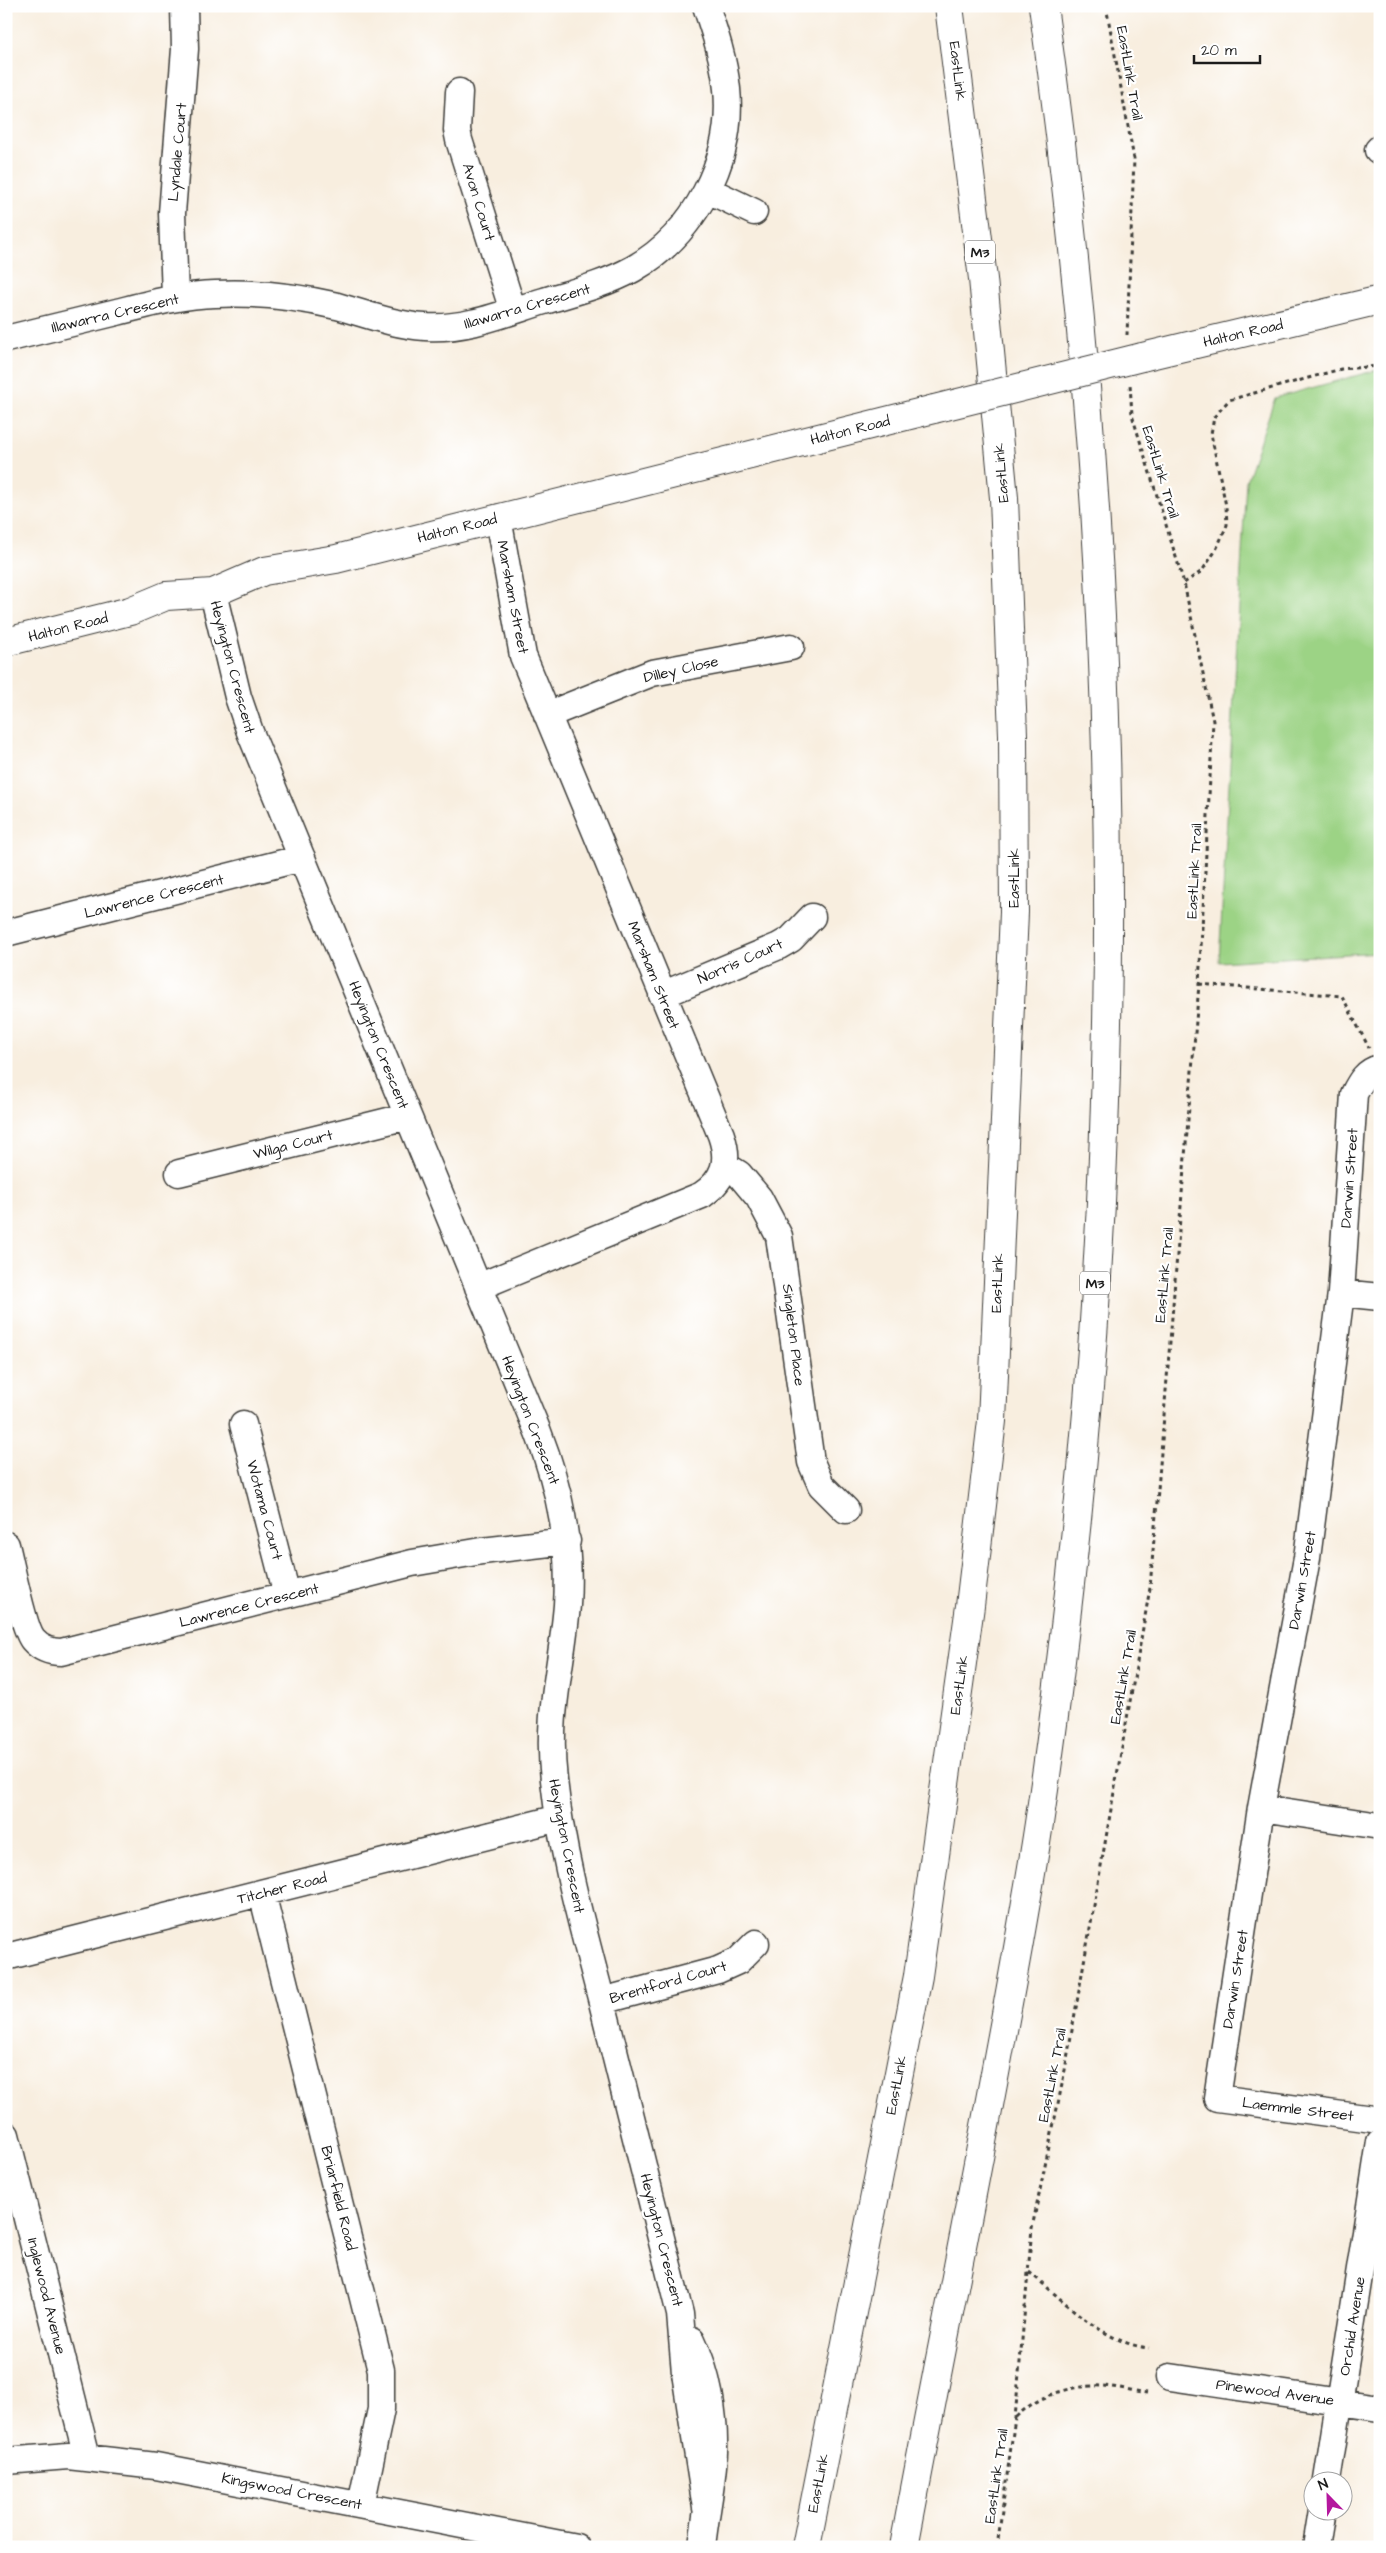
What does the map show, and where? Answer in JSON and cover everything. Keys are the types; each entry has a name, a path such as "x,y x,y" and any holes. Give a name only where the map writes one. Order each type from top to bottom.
{"main road":[{"name":"EastLink","path":"806,2547 918,1976 968,1616 992,1421 1014,912 1013,735 1004,498 983,278 949,6"},
{"name":"M3","path":"904,2547 981,2151 1027,1897 1070,1582 1082,1468 1094,1304 1102,1150 1107,920 1102,634 1087,400 1069,208 1043,6"},
{"name":"Halton Road","path":"6,642 130,611 166,596 215,601 264,571 321,562 1133,358 1380,300"}],"street":[{"name":"Lyndale Court","path":"175,297 172,213 185,49 184,6"},
{"name":"Illawarra Crescent","path":"6,339 175,297 214,294 274,296 336,306 388,321 424,327 465,325 593,287 633,269 676,234 708,190 721,154 728,112 725,70 706,6"},
{"name":"Avon Court","path":"459,92 457,130 459,140 513,311"},
{"path":"708,190 754,212"},
{"name":"Marsham Street","path":"498,518 524,656 720,1135 726,1156 726,1166"},
{"name":"Heyington Crescent","path":"215,601 243,714 547,1456 564,1515 567,1541 567,1608 551,1721 551,1751 559,1818 602,2001 680,2314 685,2373 706,2508 702,2547"},
{"name":"Dilley Close","path":"547,716 652,673 791,647"},
{"name":"Lawrence Crescent","path":"6,933 302,858"},
{"name":"Norris Court","path":"662,995 779,946 790,939 812,917"},
{"name":"Darwin Street","path":"1217,2098 1261,1808 1306,1558 1341,1293 1354,1094 1360,1081 1375,1060"},
{"name":"Wilga Court","path":"179,1173 408,1116"},
{"path":"478,1287 702,1195 714,1187 726,1166"},
{"name":"Singleton Place","path":"726,1166 739,1174 759,1198 779,1236 811,1462 821,1485 846,1510"},
{"path":"1341,1293 1380,1297"},
{"name":"Wotama Court","path":"243,1424 287,1595"},
{"name":"Lawrence Crescent","path":"6,1545 28,1632 37,1644 53,1652 70,1650 412,1563 482,1551 567,1541"},
{"path":"1261,1808 1380,1826"},
{"name":"Titcher Road","path":"6,1957 559,1818"},
{"name":"Briarfield Road","path":"262,1893 381,2370 381,2408 361,2505"},
{"name":"Brentford Court","path":"602,2001 718,1970 738,1961 756,1943"},
{"name":"Laemmle Street","path":"1217,2098 1380,2120"},
{"name":"Inglewood Avenue","path":"6,2135 87,2457"},
{"name":"Orchid Avenue","path":"1329,2470 1380,2142"},
{"name":"Pinewood Avenue","path":"1170,2377 1380,2408"},
{"name":"Kingswood Crescent","path":"6,2461 47,2456 87,2457 156,2466 576,2547"},
{"path":"1316,2547 1320,2520"}],"path":[{"name":"EastLink Trail","path":"997,2547 1016,2418 1032,2228 1065,2070 1150,1588 1199,984 1213,721 1184,583 1132,415 1133,358 1126,322 1134,159 1106,6"},
{"path":"1184,583 1202,571 1216,550 1226,525 1226,506 1211,434 1214,417 1229,400 1341,369 1380,366"},
{"path":"1199,984 1342,996 1375,1060"},
{"path":"1028,2272 1106,2333 1131,2346 1150,2348"},
{"path":"1016,2418 1028,2405 1046,2397 1093,2386 1146,2393"}],"green space":[{"path":"1380,369 1380,952 1219,962 1246,481 1275,398"}]}
